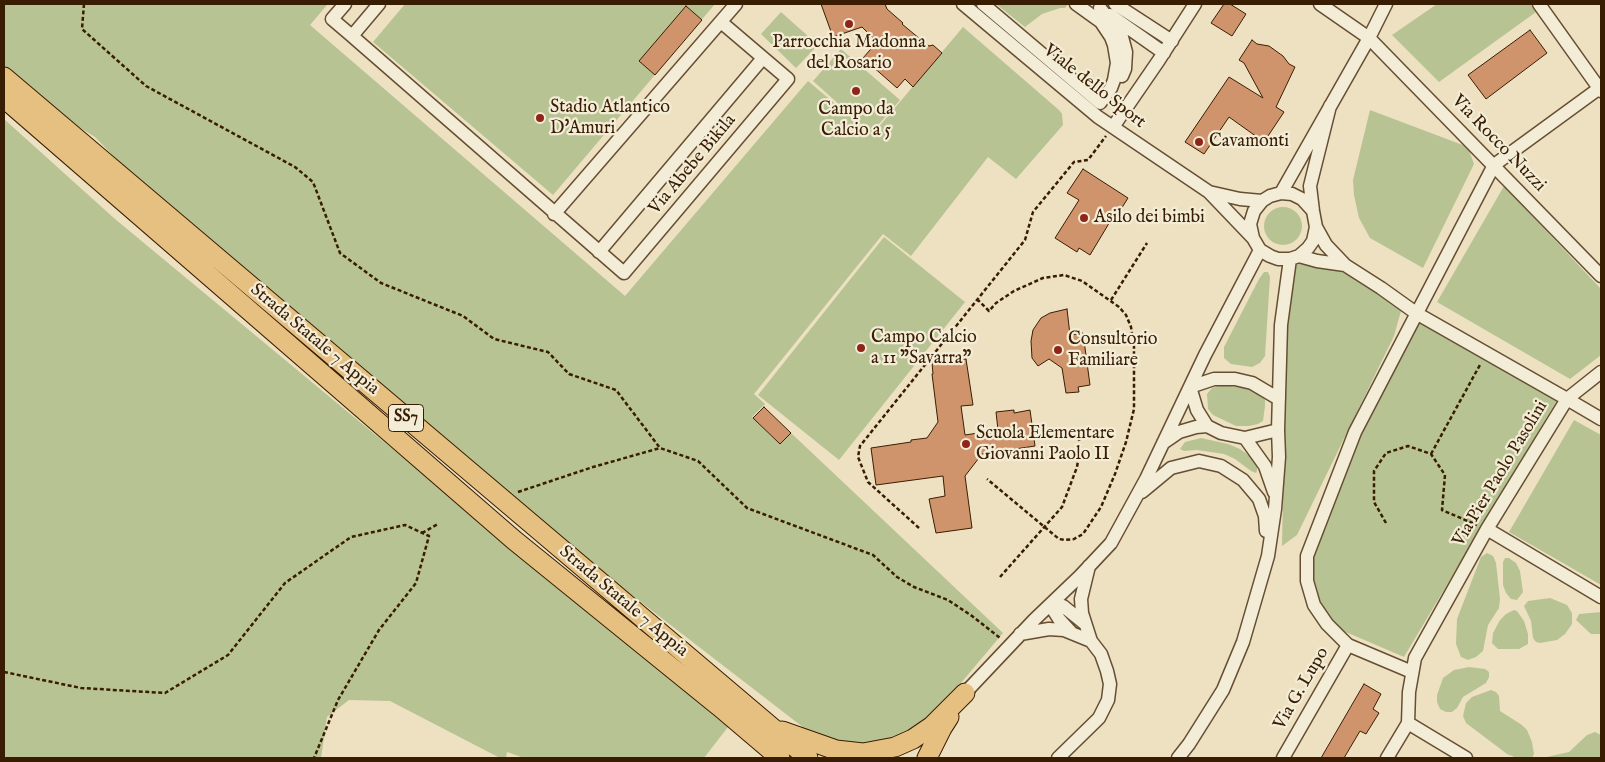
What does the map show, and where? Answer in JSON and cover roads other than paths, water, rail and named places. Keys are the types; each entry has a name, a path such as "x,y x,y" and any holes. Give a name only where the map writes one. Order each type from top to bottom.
{"highway":[{"name":"Strada Statale 7 Appia","path":"4,77 808,758"},
{"name":"Strada Statale 7 Appia","path":"4,98 514,540 780,758"},
{"path":"770,726 836,750 863,753 895,747 913,740 932,726 965,693"},
{"path":"927,758 942,728 965,693"},
{"path":"720,707 740,731 770,758"}],"street":[{"name":"Via Abebe Bikila","path":"345,4 332,19 624,273 788,79 721,22"},
{"path":"352,36 380,4"},
{"path":"554,214 736,4"},
{"name":"Viale dello Sport","path":"963,4 1098,117 1209,192 1252,238"},
{"path":"983,4 1100,103 1114,80 1117,63 1114,45 1101,22 1076,4"},
{"path":"1115,4 1172,42"},
{"path":"1113,127 1172,42 1195,4"},
{"name":"Via Rocco Nuzzi","path":"1320,4 1369,38 1601,276"},
{"path":"1281,193 1369,38 1386,4"},
{"path":"1348,645 1327,624 1314,605 1307,581 1307,556 1355,432 1494,165 1601,89 1540,4"},
{"path":"1096,6 1122,37 1126,52 1125,69 1119,83 1112,98 1098,117"},
{"path":"1096,6 1164,53"},
{"name":"Via Abebe Bikila","path":"599,252 763,58"},
{"path":"1313,211 1302,199 1292,194 1281,193 1270,196 1262,201 1254,211 1250,224 1252,238 1260,250 1278,259 1295,257 1308,248 1313,241 1316,227 1310,186 1330,106"},
{"name":"Viale dello Sport","path":"1209,192 1240,200 1262,201"},
{"name":"Via Pier Paolo Pasolini","path":"1316,227 1326,245 1345,265 1416,313 1567,399 1487,529 1415,658 1409,692 1408,723"},
{"path":"965,693 1020,634 1111,543 1138,496 1204,355 1260,250"},
{"path":"1178,758 1223,690 1243,642 1268,556 1279,457 1278,430 1282,325 1295,257"},
{"name":"Via Pier Paolo Pasolini","path":"1295,257 1345,265"},
{"path":"1601,372 1567,399 1601,419"},
{"path":"1190,387 1214,379 1235,379 1252,383 1279,399"},
{"path":"1190,387 1197,410 1207,426"},
{"path":"1163,443 1179,432 1196,426 1207,426 1221,433 1245,438 1278,430"},
{"path":"1245,438 1264,466 1276,495"},
{"path":"1138,496 1171,468 1199,462 1221,466 1243,480 1259,499 1266,516 1268,556"},
{"path":"1487,529 1601,598"},
{"path":"1058,758 1099,718 1108,700 1110,684 1107,670 1101,654 1091,641 1082,613 1082,599 1089,566"},
{"path":"1053,602 1064,606 1084,623"},
{"path":"1053,602 1054,611 1059,620 1071,632"},
{"path":"1020,634 1049,629 1071,632 1091,641"},
{"name":"Via G. Lupo","path":"1283,758 1348,645 1412,672"},
{"path":"1387,758 1408,723 1466,758"}],"place":[{"name":"Parrocchia Madonna del Rosario","path":"849,24"},
{"name":"Campo da Calcio a 5","path":"856,91"},
{"name":"Stadio Atlantico D'Amuri","path":"540,118"},
{"name":"Cavamonti","path":"1199,142"},
{"name":"Asilo dei bimbi","path":"1084,218"},
{"name":"Campo Calcio a 11 \"Savarra\"","path":"861,348"},
{"name":"Consultorio Familiare","path":"1058,350"},
{"name":"Scuola Elementare Giovanni Paolo II","path":"966,444"}]}
